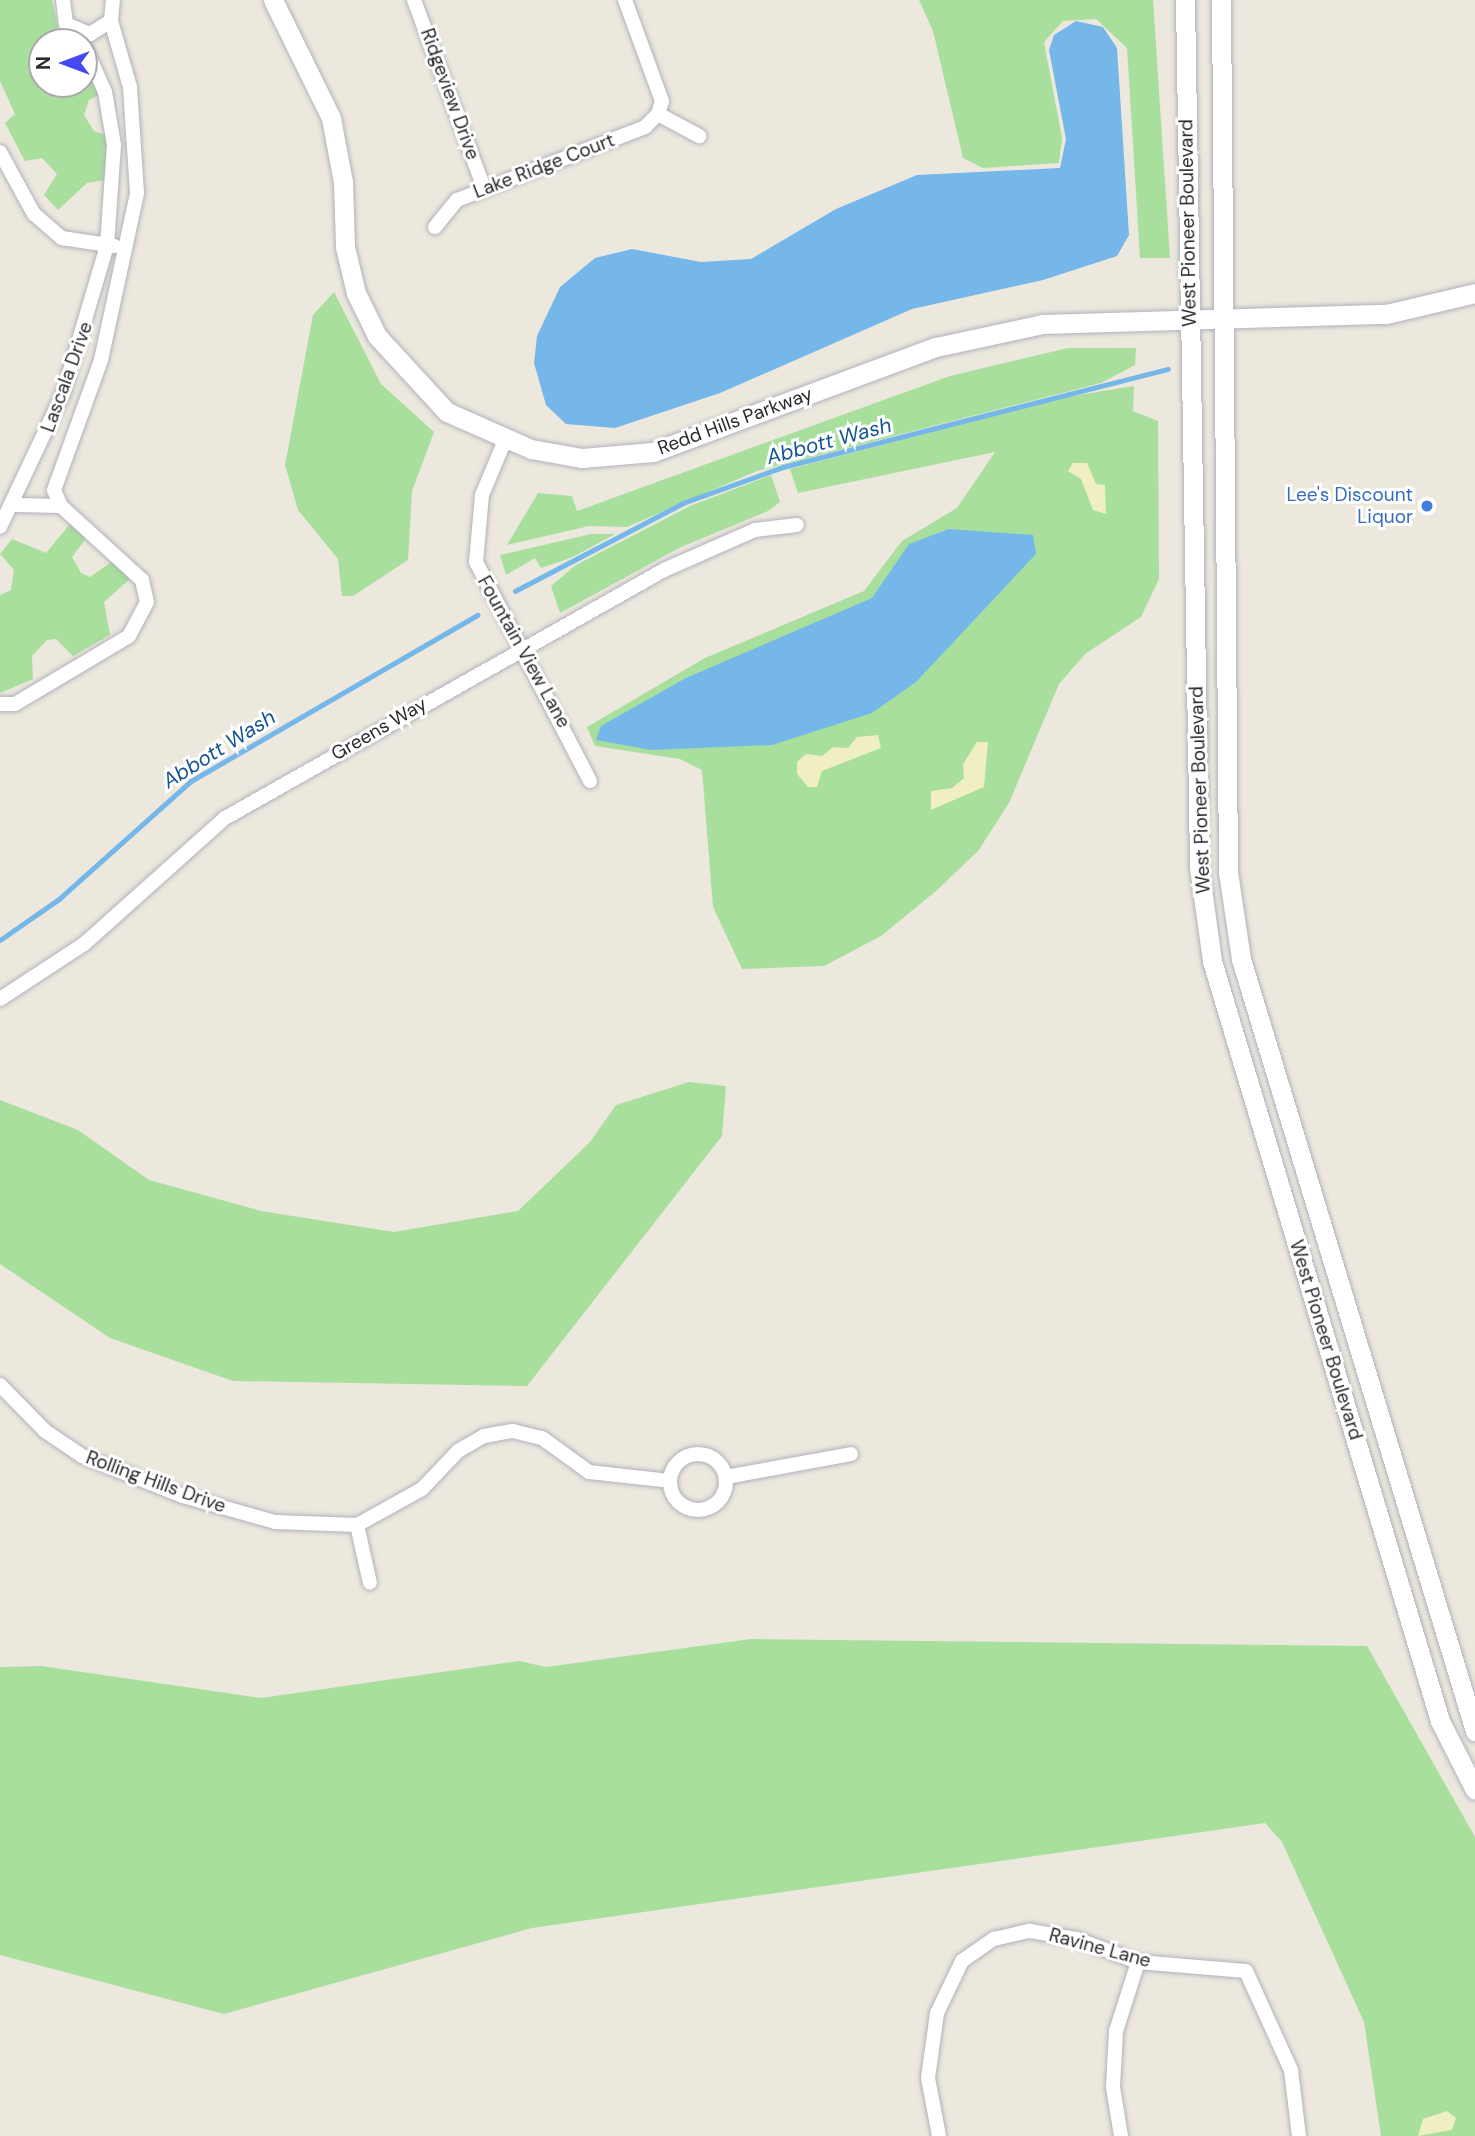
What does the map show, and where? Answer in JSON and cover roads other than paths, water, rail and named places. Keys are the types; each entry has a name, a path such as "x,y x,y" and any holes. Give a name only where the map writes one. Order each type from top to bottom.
{"main road":[{"name":"Redd Hills Parkway","path":"273,0 331,118 345,247 356,293 377,336 447,412 505,440 582,458 653,452 936,347 1042,324 1188,317 1386,314 1475,293"},
{"name":"West Pioneer Boulevard","path":"1185,0 1188,317 1199,867 1212,961 1440,1721 1475,1790"},
{"name":"West Pioneer Boulevard","path":"1221,0 1228,872 1241,959 1475,1731"}],"street":[{"name":"Ridgeview Drive","path":"414,0 484,188"},
{"path":"625,0 662,101 658,114 699,136"},
{"name":"Lascala Drive","path":"61,2 74,28"},
{"path":"98,32 116,7"},
{"name":"Lascala Drive","path":"61,506 56,473 101,360 128,248 137,142 116,7"},
{"name":"Lascala Drive","path":"0,527 15,505 63,394 107,245 114,145 105,92 98,77"},
{"name":"Lake Ridge Court","path":"435,227 457,200 645,127 658,114"},
{"path":"0,152 34,214 62,238 128,248"},
{"name":"Fountain View Lane","path":"505,440 474,534 480,572 590,781"},
{"path":"0,704 15,704 129,636 144,616 142,580 61,506 15,505"},
{"name":"Greens Way","path":"0,999 84,944 225,818 521,647 664,570 755,530 797,525"},
{"name":"Rolling Hills Drive","path":"0,1385 45,1431 82,1456 183,1496 275,1522 357,1525"},
{"path":"370,1583 357,1525 422,1489 458,1451 484,1436 513,1431 542,1438 589,1472 670,1481"},
{"path":"701,1454 717,1461 726,1477 718,1502 701,1510 676,1499 670,1481 676,1464 701,1454"},
{"path":"726,1477 851,1454"},
{"name":"Ravine Lane","path":"939,2136 928,2078 937,2013 962,1961 994,1939 1030,1931 1077,1939 1138,1962 1246,1971 1291,2070 1299,2136"},
{"path":"1121,2136 1113,2087 1116,2031 1138,1962"}],"water":[{"path":"1076,21 1103,27 1117,48 1129,235 1117,256 1043,280 912,309 720,393 615,428 566,424 546,405 534,363 537,336 560,287 595,258 632,249 701,262 751,259 836,209 917,175 1060,168 1066,139 1049,50 1054,35"},
{"path":"949,529 1033,535 1036,554 916,682 872,713 772,745 651,750 596,740 601,726 686,678 872,598 909,544"}],"waterway":[{"name":"Abbott Wash","path":"515,591 683,503 783,467 1168,369"},
{"name":"Abbott Wash","path":"0,940 59,899 191,781 477,615"}],"place":[{"name":"Lee's Discount Liquor","path":"1427,506"}]}
